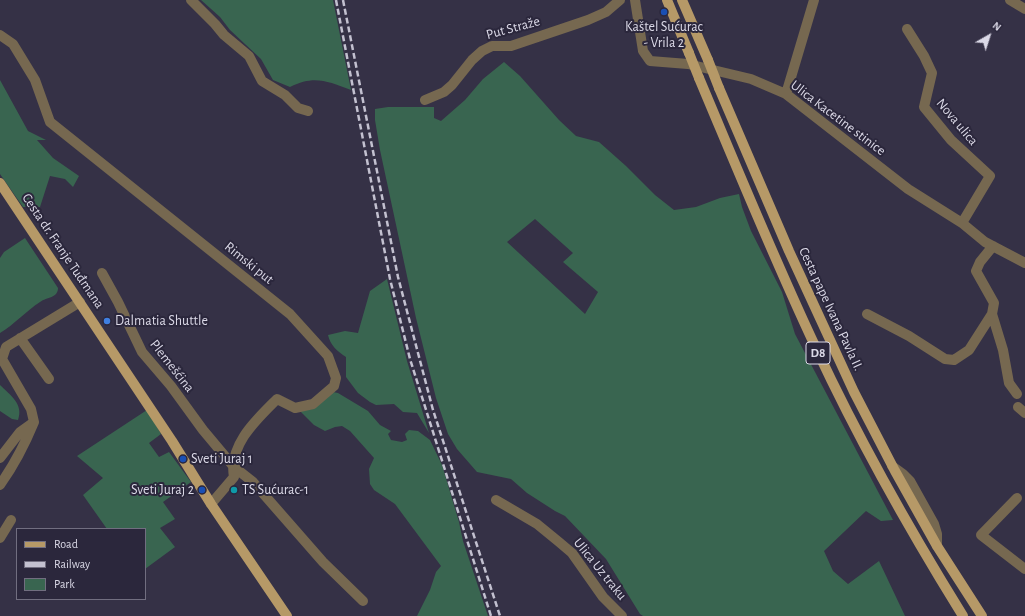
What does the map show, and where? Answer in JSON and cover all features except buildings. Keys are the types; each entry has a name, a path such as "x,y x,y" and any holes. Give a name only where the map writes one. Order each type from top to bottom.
{"main road":[{"name":"Cesta pape Ivana Pavla II.","path":"667,0 773,252 815,347 884,482 963,616"},
{"name":"Cesta pape Ivana Pavla II.","path":"682,0 789,251 854,392 892,466 937,546 982,616"},
{"name":"Cesta dr. Franje Tuđmana","path":"0,183 172,441 210,504 287,616"}],"street":[{"path":"191,0 216,24 224,35 249,56 262,81 285,95 298,108 308,111"},
{"name":"Put Straže","path":"425,100 444,92 452,85 472,60 482,51 492,46 511,46 588,20 606,12 620,0"},
{"name":"Ulica Kacetine stinice","path":"635,0 643,51 650,61 688,64 751,79 786,94 908,189 962,223 985,242 1025,263"},
{"path":"786,94 814,0"},
{"path":"1010,0 1025,9"},
{"name":"Nova ulica","path":"907,29 924,56 932,73 924,107 951,140 990,176 962,223"},
{"name":"Rimski put","path":"0,35 13,44 35,80 50,122 290,314 328,356 336,378 334,386 313,404 295,408 277,399 254,422 241,442 237,449 234,476 210,504"},
{"path":"867,314 909,336 945,359 954,360 969,350 992,314 994,303 976,271 980,262 993,246"},
{"name":"Plemešćina","path":"102,273 142,352 171,386 203,430 234,467 253,482 323,562 363,601"},
{"path":"0,484 12,469 34,422 31,410 2,359 6,348 80,302"},
{"path":"992,314 1003,350 1009,383 1017,394"},
{"path":"20,338 49,379"},
{"path":"0,458 20,432 34,422"},
{"path":"1017,498 981,535 1024,566"},
{"name":"Ulica Uz traku","path":"496,500 537,524 572,553 603,597 622,616"},
{"path":"0,538 11,520"}],"green space":[{"path":"201,0 333,0 351,90 335,84 314,80 299,83 290,87 273,80 261,59 230,30 220,17"},
{"path":"504,62 520,76 559,120 576,136 599,142 655,195 674,210 696,207 720,198 739,194 751,231 782,292 795,334 893,520 881,521 866,511 824,551 833,571 848,584 879,561 905,616 643,616 640,614 606,559 565,516 527,493 511,479 477,472 457,449 448,434 436,398 416,318 380,150 375,120 375,109 388,107 434,107 434,118 441,121 465,100 483,79","holes":["535,219 573,253 563,262 598,292 585,314 507,242"]},
{"path":"0,80 28,131 46,140 37,140 53,158 79,176 73,187 65,179 50,176 40,207 23,207 0,174"},
{"path":"25,238 58,288 58,291 54,296 43,300 0,333 0,258 4,252"},
{"path":"387,279 407,361 429,433 417,413 403,412 394,404 376,405 358,393 346,377 346,357 335,348 328,335 345,331 358,333 370,291"},
{"path":"0,385 12,396 18,405 18,420 12,419 0,411"},
{"path":"333,392 338,393 368,411 380,425 391,431 388,434 391,440 402,442 407,440 405,434 409,430 418,431 430,440 442,465 459,522 463,541 488,616 417,616 430,590 436,572 441,566 395,504 374,490 370,484 369,469 374,458 350,431 342,426 325,431 314,425 300,411"},
{"path":"147,410 161,434 149,443 159,457 169,452 191,482 163,502 175,519 160,528 175,547 146,568 146,528 106,528 83,495 103,478 77,456"}],"railway":[{"path":"336,0 390,279 410,359 491,616"},
{"path":"343,0 398,277 433,410 500,616"}],"place":[{"name":"Kaštel Sućurac - Vrila 2","path":"664,12"},
{"name":"Dalmatia Shuttle","path":"107,321"},
{"name":"Sveti Juraj 1","path":"183,459"},
{"name":"Sveti Juraj 2","path":"202,490"},
{"name":"TS Sućurac-1","path":"234,490"}]}
